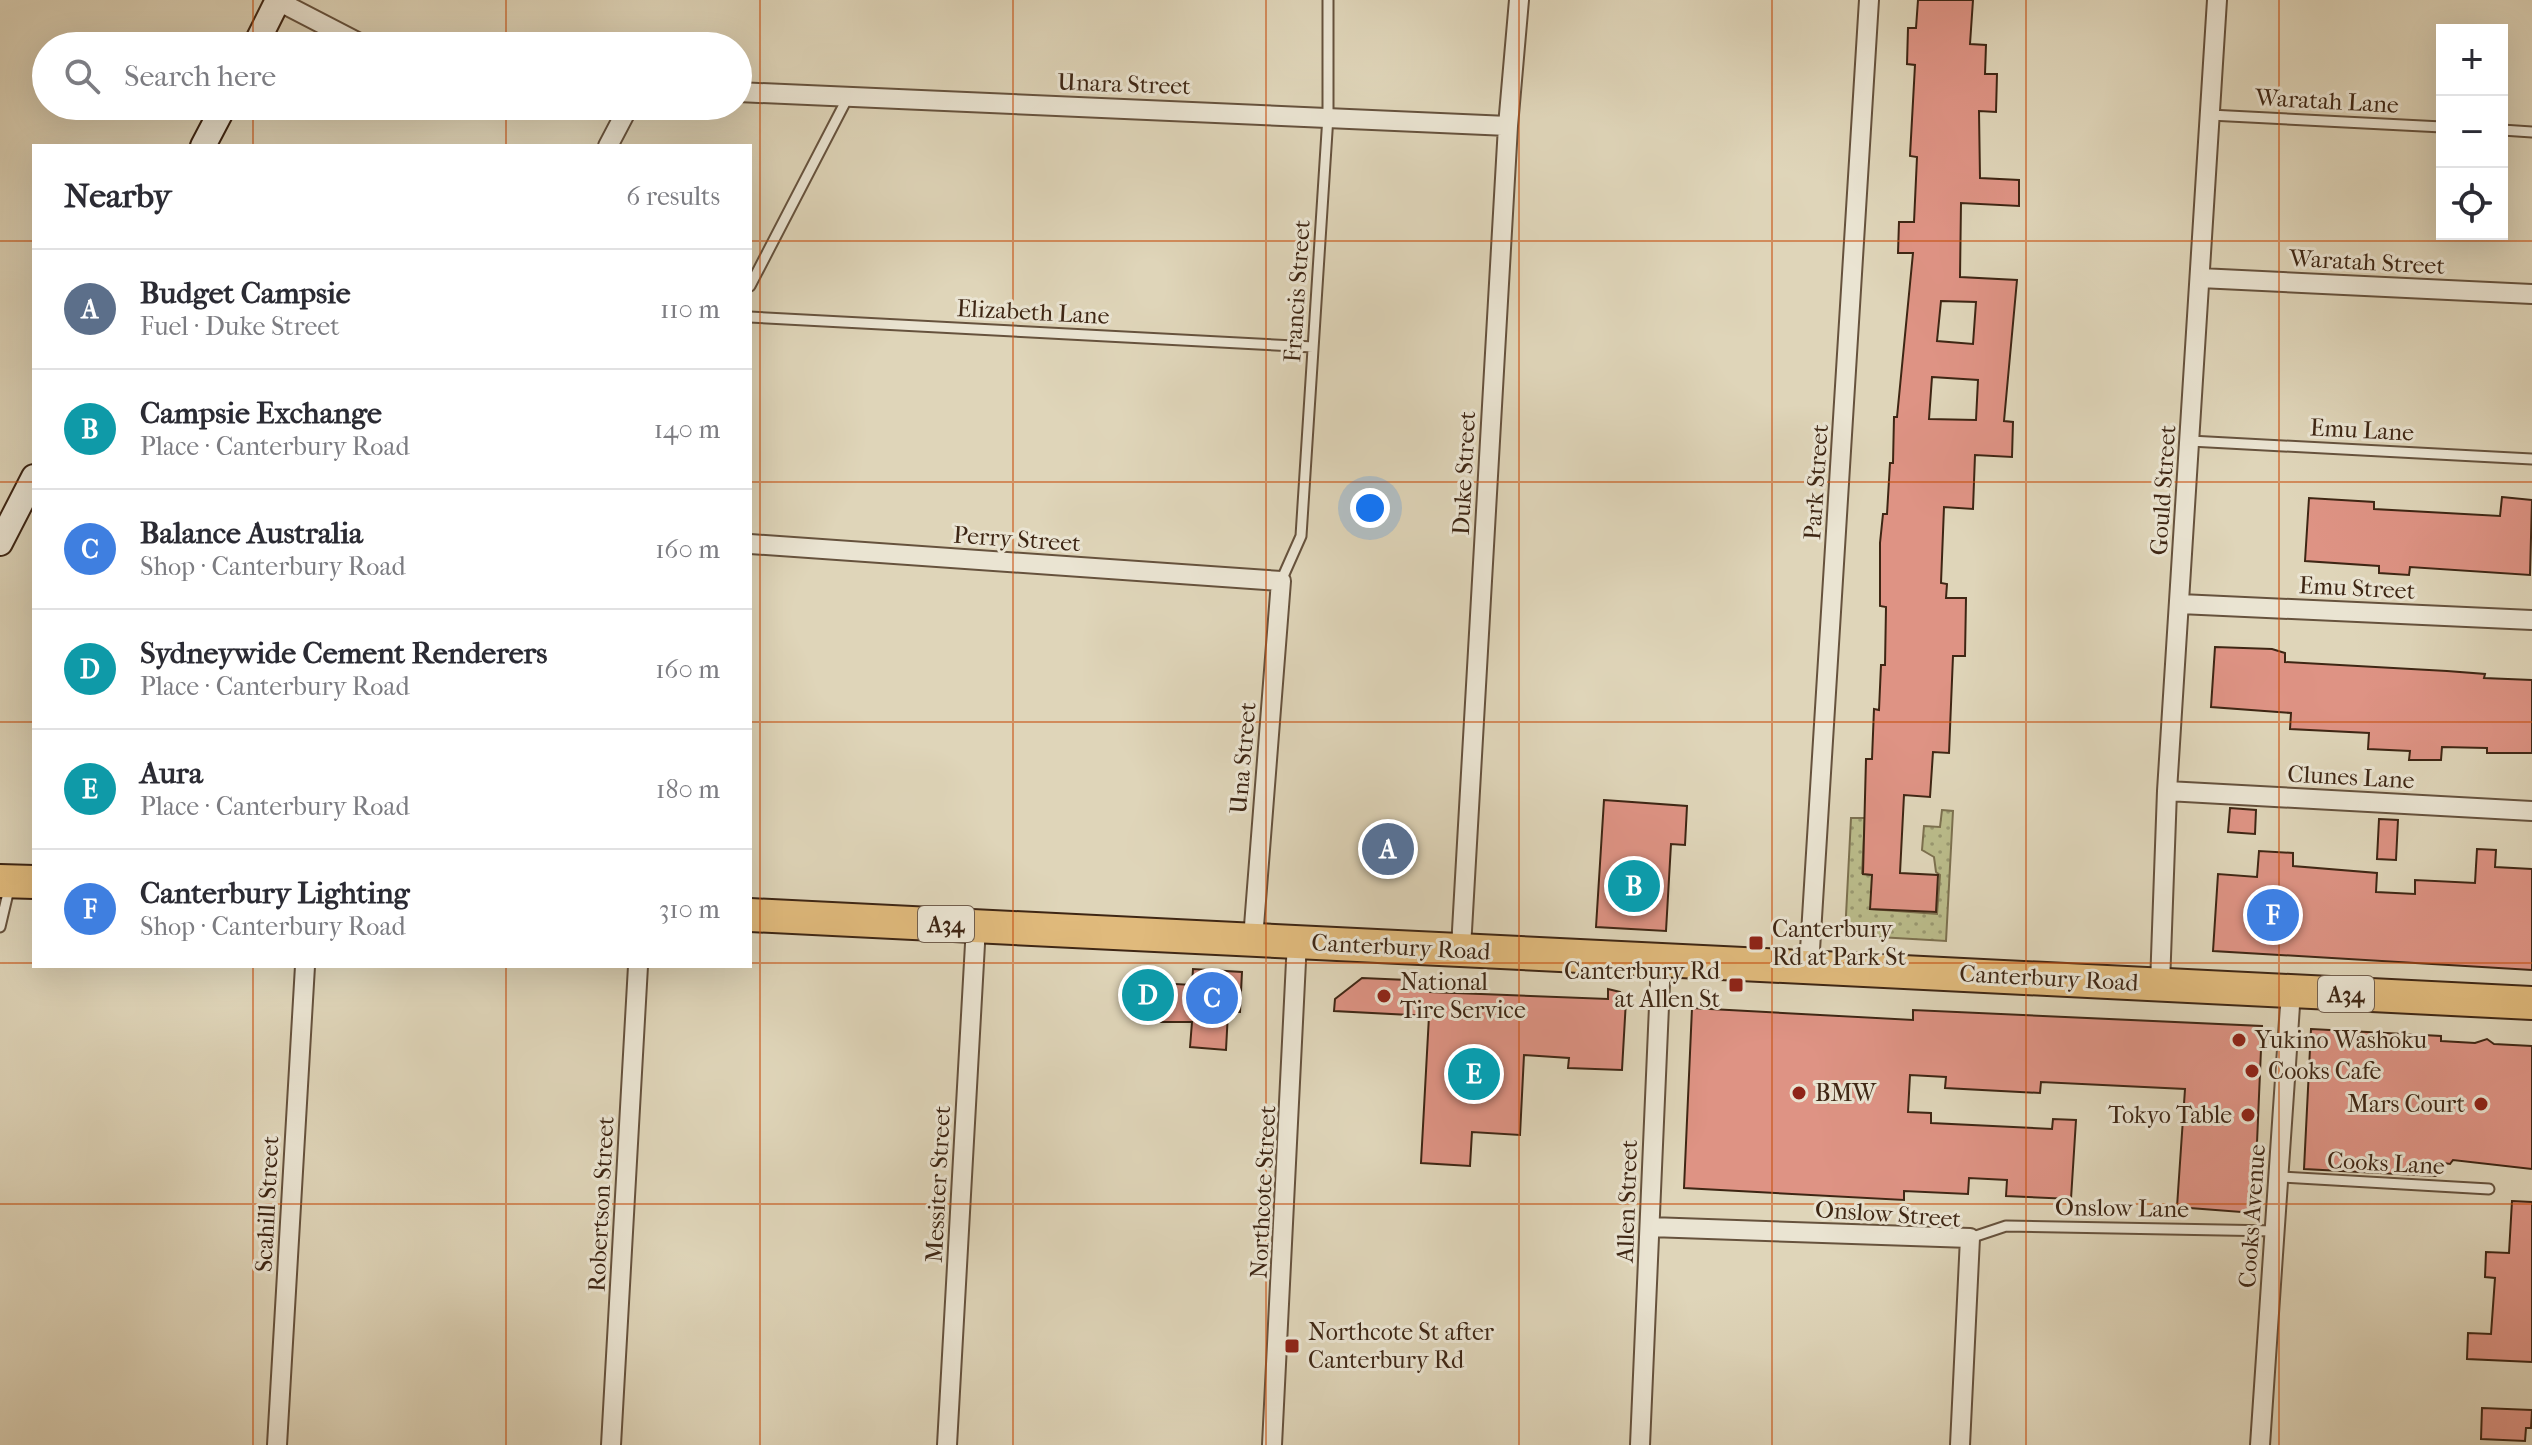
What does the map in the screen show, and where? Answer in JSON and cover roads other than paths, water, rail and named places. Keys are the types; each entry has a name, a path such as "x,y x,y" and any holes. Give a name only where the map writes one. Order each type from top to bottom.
{"highway":[{"name":"Canterbury Road","path":"752,915 2532,1003"}],"main road":[{"path":"262,32 278,0"},
{"path":"204,144 217,120"},
{"path":"0,543 32,481"}],"street":[{"path":"278,0 339,32"},
{"name":"Duke Street","path":"1461,948 1508,126 1519,0"},
{"name":"Park Street","path":"1809,966 1869,0"},
{"name":"Gould Street","path":"2160,984 2167,791 2217,0"},
{"name":"Unara Street","path":"752,93 1508,126"},
{"path":"609,144 622,120"},
{"name":"Waratah Street","path":"2200,278 2532,294"},
{"name":"Perry Street","path":"752,544 1281,581"},
{"name":"Una Street","path":"1253,939 1281,581"},
{"name":"Emu Street","path":"2180,604 2532,620"},
{"name":"Clunes Lane","path":"2167,791 2532,811"},
{"name":"Messiter Street","path":"947,1445 976,926"},
{"name":"Northcote Street","path":"1272,1445 1297,941"},
{"name":"Allen Street","path":"1640,1445 1661,960"},
{"name":"Scahill Street","path":"277,1445 305,968"},
{"name":"Robertson Street","path":"611,1445 638,968"},
{"name":"Cooks Avenue","path":"2260,1445 2291,991"},
{"name":"Onslow Street","path":"1650,1227 1970,1238 1960,1445"}],"lane":[{"name":"Francis Street","path":"1281,581 1301,536 1328,116 1328,0"},
{"path":"752,282 848,97"},
{"name":"Waratah Lane","path":"2210,115 2436,127"},
{"path":"2508,130 2532,132"},
{"name":"Elizabeth Lane","path":"752,317 1313,347"},
{"name":"Emu Lane","path":"2190,441 2532,459"},
{"path":"0,927 15,882"},
{"name":"Cooks Lane","path":"2280,1177 2489,1189"},
{"name":"Onslow Lane","path":"1970,1238 2006,1226 2276,1231"}],"place":[{"name":"Budget Campsie","path":"1388,849"},
{"name":"Campsie Exchange","path":"1634,886"},
{"name":"Canterbury Lighting","path":"2273,915"},
{"name":"Canterbury Rd at Park St","path":"1756,943"},
{"name":"Canterbury Rd at Allen St","path":"1736,985"},
{"name":"Sydneywide Cement Renderers","path":"1148,995"},
{"name":"National Tire Service","path":"1384,996"},
{"name":"Balance Australia","path":"1212,998"},
{"name":"Yukino Washoku","path":"2239,1040"},
{"name":"Cooks Cafe","path":"2252,1071"},
{"name":"Aura","path":"1474,1074"},
{"name":"BMW","path":"1799,1093"},
{"name":"Mars Court","path":"2481,1104"},
{"name":"Tokyo Table","path":"2248,1115"},
{"name":"Northcote St after Canterbury Rd","path":"1292,1346"}]}
